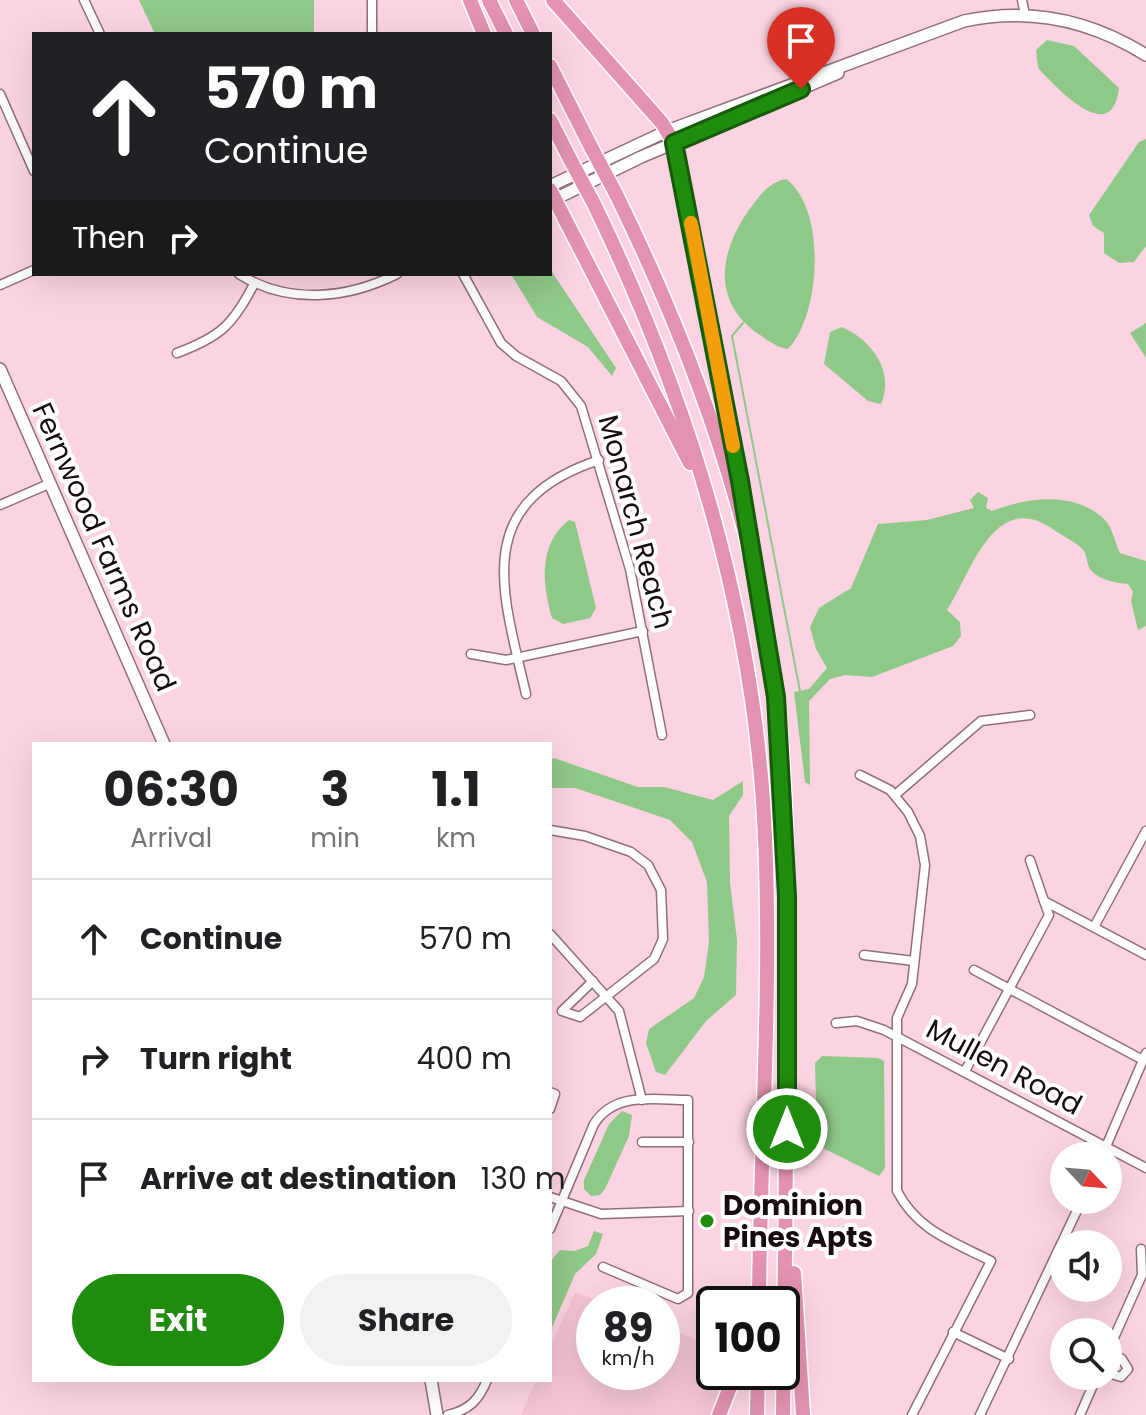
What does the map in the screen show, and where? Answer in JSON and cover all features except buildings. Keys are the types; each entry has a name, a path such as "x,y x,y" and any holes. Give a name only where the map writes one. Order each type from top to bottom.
{"highway":[{"path":"470,0 483,32"},
{"path":"489,0 505,32"},
{"path":"516,0 532,32"},
{"path":"553,0 671,137 776,697 786,837 787,1161 783,1415"},
{"path":"552,70 658,283 694,371 749,546"},
{"path":"552,124 594,204 660,351 727,564 747,667 763,802 766,920 759,1286"},
{"path":"552,196 709,503"},
{"path":"787,1161 803,1415"},
{"path":"752,1286 759,1227"},
{"path":"719,1415 729,1390"},
{"path":"757,1415 758,1390"}],"main road":[{"path":"552,194 671,137 896,45 964,21 1025,15 1088,26 1146,55"},
{"name":"Fernwood Farms Road","path":"0,369 163,742"},
{"path":"431,1382 437,1415"}],"street":[{"path":"84,0 99,32"},
{"path":"372,0 372,32"},
{"path":"1022,0 1025,15"},
{"path":"0,94 32,166"},
{"path":"0,285 32,271"},
{"path":"242,276 254,284 304,296 371,286 393,276"},
{"name":"Monarch Reach","path":"464,276 501,343 516,356 571,389 581,406 599,460 643,631 662,735"},
{"path":"177,353 204,343 234,321 254,284"},
{"path":"526,694 502,577 512,526 532,497 554,478 599,460"},
{"path":"0,505 51,483"},
{"path":"471,654 494,660 518,658 643,631"},
{"path":"895,795 981,721 1030,715"},
{"path":"860,775 895,795 912,818 925,865 912,984 897,1018 897,1191 909,1213 927,1229 991,1261 912,1415"},
{"path":"552,830 575,833 631,852 648,865 659,884 661,948 648,965 605,994 580,1017 562,1011 593,981"},
{"path":"1094,927 1146,831"},
{"path":"965,1071 1049,915 1030,860"},
{"path":"1044,901 1146,955"},
{"path":"552,936 605,994 623,1019 642,1100"},
{"path":"864,955 914,961"},
{"path":"974,970 1144,1056 1108,1142"},
{"name":"Mullen Road","path":"836,1023 857,1021 896,1035 1098,1142"},
{"path":"552,1224 599,1115 619,1102 688,1100 690,1287 684,1298 678,1299 603,1267"},
{"path":"642,1142 689,1142"},
{"name":"Mullen Road","path":"1122,1155 1146,1168"},
{"path":"552,1198 601,1214 689,1211"},
{"path":"980,1415 1076,1214"},
{"path":"1122,1322 1144,1276 1141,1249"},
{"path":"953,1332 1009,1359"},
{"path":"1122,1359 1128,1369 1122,1376"},
{"path":"448,1415 470,1407 480,1396 486,1382"},
{"path":"1080,1415 1091,1390"}],"shaded area":[{"path":"139,0 314,0 314,32 154,32"},
{"path":"1047,40 1074,46 1119,88 1114,105 1106,113 1083,108 1038,68 1036,50"},
{"path":"1146,139 1146,246 1134,262 1119,263 1104,253 1104,233 1093,226 1089,215 1139,142"},
{"path":"786,179 799,194 808,213 815,262 807,312 799,333 788,349 773,344 744,322 733,308 725,276 726,260 739,226 765,190"},
{"path":"552,272 616,368 612,376 588,347 537,317 512,276 552,276"},
{"path":"1146,323 1146,358 1130,333"},
{"path":"842,327 863,340 878,358 885,380 881,404 868,401 824,364 830,332"},
{"path":"978,492 988,498 986,508 992,511 1020,502 1065,500 1092,510 1104,519 1120,553 1146,561 1146,626 1138,630 1131,601 1133,592 1128,584 1098,576 1090,569 1081,548 1054,530 1033,520 1015,519 1000,527 987,540 947,610 960,622 961,636 953,646 872,677 845,675 830,679 809,701 810,785 805,782 794,692 809,689 827,668 816,649 810,627 819,608 851,588 878,524 927,520 974,508 970,500"},
{"path":"569,520 575,522 596,608 590,618 563,624 552,618 546,592 545,565 552,541"},
{"path":"552,759 638,787 664,787 713,800 743,781 743,795 729,816 730,883 737,940 736,995 706,1021 665,1075 656,1072 646,1043 649,1029 694,998 704,977 709,942 707,882 692,842 670,820 575,788 552,788"},
{"path":"822,1056 878,1058 884,1061 885,1168 879,1176 817,1145 815,1063"},
{"path":"622,1111 632,1115 629,1136 605,1189 600,1195 591,1196 584,1189 584,1180 609,1124"},
{"path":"594,1231 603,1234 596,1254 575,1274 552,1327 552,1260 560,1250 575,1251 588,1246"},
{"path":"575,1292 576,1390 680,1390 680,1333 696,1340 696,1390 721,1390 712,1415 521,1415 535,1382 552,1382 552,1344"}],"waterway":[{"path":"743,323 732,336 800,691"}],"slow traffic":[{"path":"691,223 733,446"}],"place":[{"name":"Dominion Pines Apts","path":"707,1221"}],"route":[{"path":"787,1129 786,837 776,697 740,481 674,143 801,89"}]}
